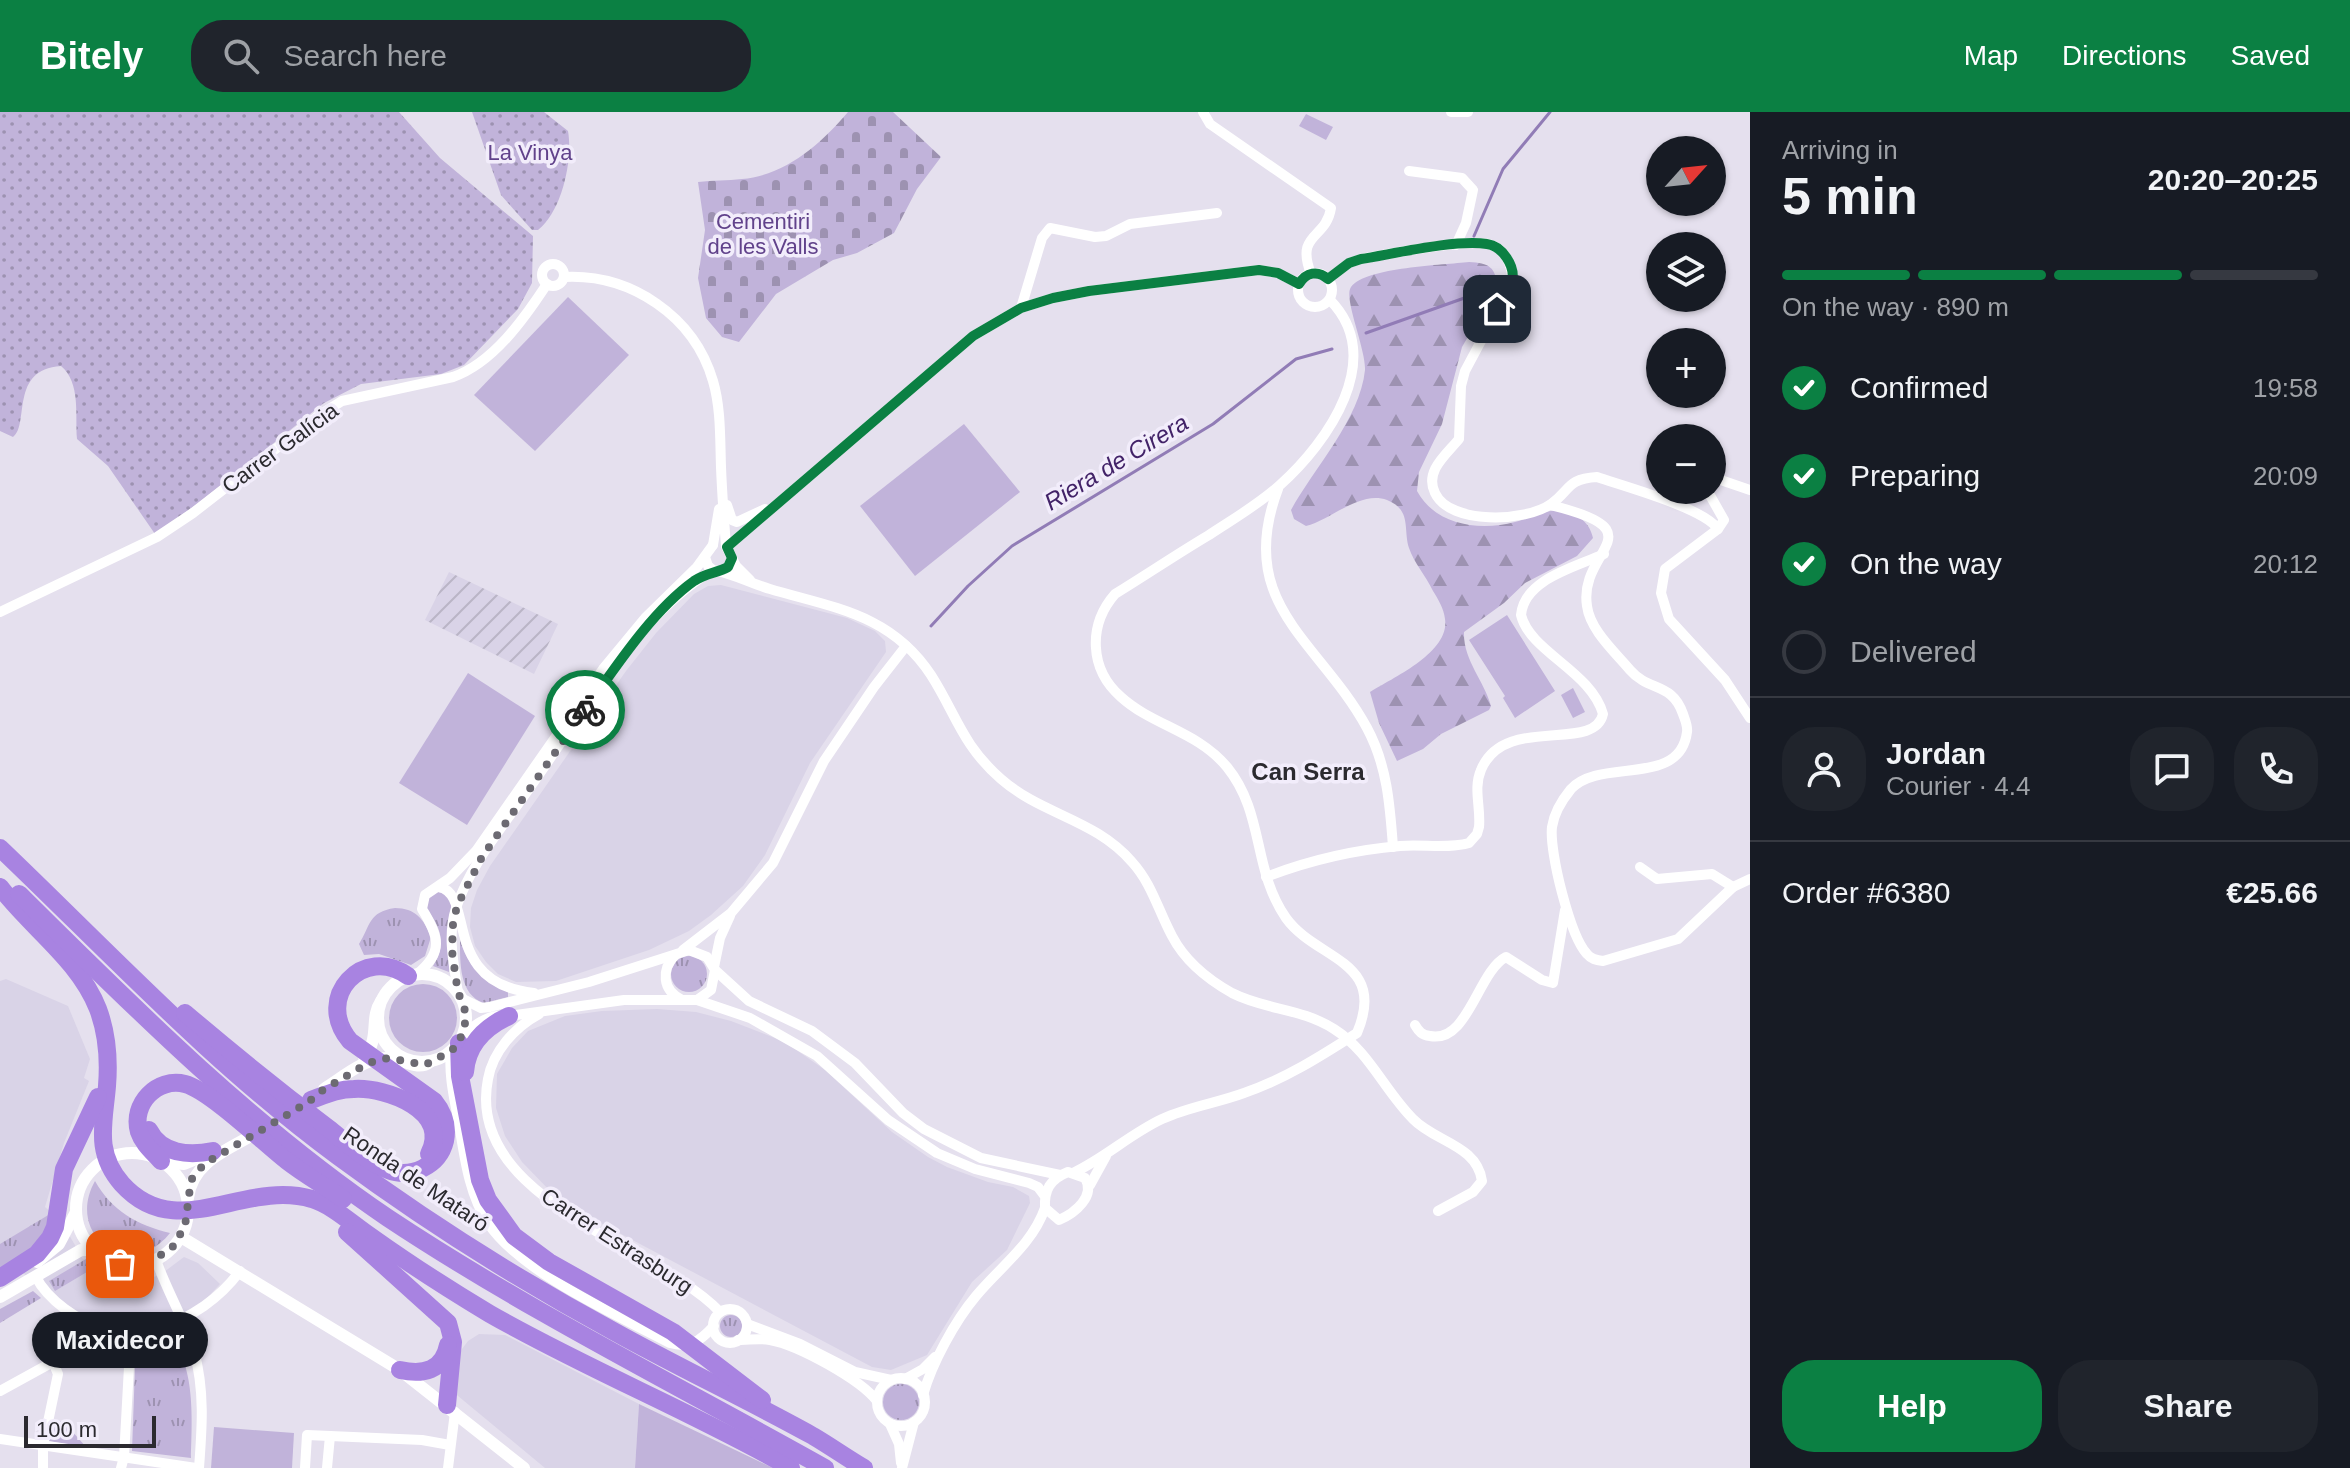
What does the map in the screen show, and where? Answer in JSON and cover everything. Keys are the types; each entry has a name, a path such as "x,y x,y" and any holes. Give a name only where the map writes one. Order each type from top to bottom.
{"highway":[{"path":"7,855 50,888 149,983 280,1091 383,1168 407,1173 430,1164 440,1153 445,1141 445,1120 438,1106 350,1041 340,1028 337,1015 341,990 358,973 382,967 413,975"},
{"name":"Ronda de Mataró","path":"7,855 181,1025 337,1156 412,1209 537,1288 813,1437 864,1468"},
{"name":"Ronda de Mataró","path":"0,876 144,1018 256,1116 386,1216 609,1351 825,1468"},
{"path":"0,887 75,969 89,991 104,1029 106,1075 101,1124 105,1149 120,1181 142,1200 179,1211 205,1210 259,1196 312,1200 332,1210 440,1283 530,1336 791,1468"},
{"path":"509,1016 490,1025 475,1043 465,1065 465,1090 480,1180 488,1200 514,1236 549,1262 673,1332 813,1437"},
{"path":"458,1043 460,1076 465,1090"},
{"path":"0,1280 37,1254 53,1233 64,1169 90,1117 106,1075"},
{"path":"161,1162 142,1139 138,1124 141,1105 149,1094 166,1084 184,1084 198,1089 291,1164 515,1309 578,1342 609,1351"},
{"path":"280,1091 369,1153 393,1166 414,1165 431,1151 434,1140 431,1125 419,1109 401,1099 371,1089 353,1089 307,1100"},
{"path":"213,1151 187,1154 162,1145 150,1132 146,1122 147,1111 157,1097 173,1090 188,1092 224,1110"},
{"path":"300,1197 329,1217 414,1291 452,1330 451,1408"},
{"path":"400,1370 420,1373 433,1369 448,1350 446,1328 418,1300 414,1291"}],"street":[{"path":"1203,112 1210,124 1331,208 1329,221 1307,246 1306,261 1311,274"},
{"path":"1451,112 1468,112"},
{"path":"1409,171 1462,178 1473,190 1466,223 1456,245"},
{"path":"1021,308 1042,238 1050,228 1095,237 1106,236 1130,224 1217,213"},
{"path":"1328,279 1349,263 1361,259 1456,245 1489,244 1505,256 1513,270 1512,283 1465,371 1461,386 1459,439 1440,459 1434,472 1435,493 1445,503 1477,517 1505,519 1550,505 1565,488 1581,478 1597,477 1690,509 1714,522 1718,529"},
{"path":"565,277 561,266 550,264 542,274 547,284 557,285 565,277 583,276 609,280 633,289 655,301 680,324 696,346 714,384 719,413 728,567 695,580 624,655 482,857 457,906 452,939 460,995 466,1012 452,1081 464,1156 471,1183 488,1223 503,1241 532,1264 571,1290 670,1343 694,1344 712,1329 720,1312 737,1310 747,1324 744,1336 738,1340"},
{"path":"728,551 788,495 973,336 1021,308 1089,291 1259,270 1278,273 1299,284"},
{"path":"1319,274 1328,279 1332,289 1330,300 1319,307 1306,306 1298,295 1303,278 1319,274"},
{"name":"Carrer Galícia","path":"0,612 157,537 342,401 468,372 492,351 547,284"},
{"path":"413,975 440,978 481,1008 544,994 679,952 698,951 749,1001 812,1031 855,1063 903,1113 924,1129 981,1158 1060,1175 1073,1173 1107,1154 1133,1134 1177,1112 1276,1081 1357,1033 1364,1013 1363,993 1355,974 1341,959 1305,937 1289,922 1266,877 1252,811 1234,777 1219,758 1197,740 1121,697 1102,668 1095,635 1100,615 1115,594 1278,487 1307,456 1330,424 1342,404 1353,373 1355,354 1344,317 1330,300"},
{"path":"1726,482 1750,490"},
{"path":"722,487 730,516 737,522 788,495"},
{"path":"185,1180 245,1136 307,1100 362,1060 372,1047 376,1010 381,1001 392,986 428,965 437,946 433,924 422,909 428,891 439,887 476,851 617,652 646,617 705,557 713,545 722,487"},
{"path":"1278,487 1270,513 1267,542 1267,566 1273,591 1286,619 1360,716 1374,741 1388,787 1393,847"},
{"path":"1715,504 1724,520 1718,529 1665,569 1661,593 1669,619 1725,680 1750,718"},
{"path":"1550,505 1599,520 1608,533 1610,541 1587,586 1586,603 1592,622 1638,679 1670,692 1683,711 1687,732 1681,747 1669,760 1650,769 1590,775 1577,783 1561,803 1553,820 1552,838 1570,922 1581,946 1594,960 1603,961 1678,939 1733,887 1750,879"},
{"path":"713,545 728,551 740,571 758,586"},
{"path":"1266,877 1337,854 1469,843 1479,827 1478,780 1481,769 1493,752 1519,738 1587,732 1599,725 1603,714 1592,692 1530,632 1521,615 1525,599 1538,585 1604,554"},
{"path":"705,557 708,566 716,571 856,613 884,627 906,646 932,677 960,731 989,769 1023,796 1086,824 1127,855 1148,883 1173,938 1199,970 1234,994 1302,1013 1347,1039 1371,1063 1414,1121 1472,1156 1480,1168 1482,1181 1473,1192 1438,1211"},
{"path":"684,1000 676,997 666,984 667,965 679,952 731,913 773,863 824,761 906,646"},
{"path":"1640,867 1657,879 1712,874 1733,887"},
{"path":"439,887 449,891 457,906 466,946 485,974 505,987 544,994"},
{"path":"1415,1025 1432,1037 1447,1034 1455,1028 1499,960 1506,957 1542,980 1553,983 1566,904"},
{"path":"697,1000 711,990 720,938 731,913"},
{"path":"350,1070 382,1058 420,1066 458,1043 486,1018 624,1000 697,1000 757,1021 817,1056 888,1120 937,1153 975,1169 1038,1187 1044,1195 1045,1208 1040,1224 963,1313 932,1371 923,1395 922,1413 914,1422 904,1426 890,1424"},
{"path":"381,1001 378,1021 388,1046 403,1058 430,1062"},
{"name":"Carrer Estrasburg","path":"548,1009 519,1029 500,1048 490,1068 486,1086 487,1107 494,1134 513,1164 548,1200 576,1220 690,1287 720,1312"},
{"path":"161,1162 189,1163 245,1136"},
{"path":"0,1280 54,1250 66,1234 76,1212 78,1193 91,1170 112,1156 138,1153 161,1162 185,1180 187,1219 181,1237 156,1260 142,1264 120,1264 94,1250 81,1233 76,1212"},
{"path":"1028,1241 1077,1208 1089,1192 1107,1154"},
{"path":"1073,1173 1085,1178 1090,1185"},
{"path":"1044,1195 1052,1181 1060,1175"},
{"path":"1045,1208 1059,1220"},
{"path":"181,1237 400,1370 524,1468"},
{"path":"0,1297 81,1250 94,1250"},
{"path":"0,1439 123,1463 198,1468 201,1389 193,1349 156,1260"},
{"path":"36,1277 43,1290 74,1316 97,1328 131,1331 182,1320 211,1302 240,1271"},
{"path":"747,1324 800,1344 873,1378 905,1379 923,1369 945,1347"},
{"path":"712,1329 725,1342 764,1339 785,1344 861,1384 877,1401 880,1414 890,1424 899,1444 902,1468"},
{"path":"0,1391 111,1330"},
{"path":"123,1463 131,1331"},
{"path":"43,1468 43,1446 58,1374 53,1362"},
{"path":"905,1379 916,1384 923,1395"},
{"path":"877,1401 884,1385 891,1380"},
{"path":"448,1468 451,1408"},
{"path":"902,1468 914,1422"},
{"path":"305,1468 307,1435 422,1440 450,1445"},
{"path":"327,1468 330,1436"}],"shaded area":[{"path":"449,572 558,624 534,674 425,620"},
{"path":"721,585 847,618 875,631 885,641 886,652 810,763 765,855 743,886 711,915 689,931 649,950 556,981 516,982 498,974 475,946 470,927 471,908 490,866 656,633 694,594 708,586"},
{"path":"6,979 68,1006 90,1059 84,1078 89,1081 64,1143 45,1207 61,1221 83,1259 110,1275 133,1280 147,1279 160,1275 184,1257 198,1263 220,1284 205,1300 183,1315 154,1325 122,1328 106,1324 75,1310 0,1257 0,981"},
{"path":"657,1009 696,1012 731,1021 785,1042 825,1070 892,1132 928,1157 988,1182 1013,1187 1029,1196 1030,1203 1007,1250 972,1282 927,1355 891,1370 872,1367 591,1218 554,1195 522,1162 505,1136 496,1108 497,1074 512,1048 528,1031 565,1016"},
{"path":"479,1334 505,1335 639,1404 635,1468 545,1468 452,1391 455,1364 462,1349"}],"green space":[{"path":"0,112 399,112 440,158 533,236 532,283 518,309 464,365 441,374 361,384 324,403 155,534 108,466 77,439 74,390 72,381 61,366 45,369 27,387 18,431 13,437 0,431"},
{"name":"La Vinya","path":"472,112 544,112 568,131 569,156 564,184 554,211 538,230 532,230 501,195"},
{"name":"Cementiri de les Valls","path":"848,112 893,112 941,157 917,189 894,233 857,253 833,260 776,294 739,342 722,337 706,318 698,278 705,230 698,182 758,176 788,164 814,146"},
{"path":"1306,114 1333,127 1326,140 1299,126"},
{"path":"1469,262 1490,267 1497,287 1462,347 1442,424 1419,472 1417,491 1435,512 1460,523 1502,525 1558,511 1578,516 1593,538 1577,556 1525,583 1504,603 1464,632 1467,652 1488,697 1489,710 1397,761 1379,723 1370,692 1430,653 1444,631 1445,619 1439,601 1411,554 1403,515 1395,504 1377,498 1356,502 1306,526 1294,519 1291,510 1345,425 1361,388 1365,370 1350,302 1351,287 1359,280 1388,271"},
{"path":"568,297 629,355 535,451 474,395"},
{"path":"964,424 1020,492 915,576 860,506"},
{"path":"1507,615 1555,691 1515,718 1503,698 1505,696 1469,640"},
{"path":"468,673 535,716 467,825 399,783"},
{"path":"1573,688 1585,712 1573,718 1561,695"},
{"path":"437,892 446,893 452,904 449,972 433,966 441,943 435,922 426,909 429,897"},
{"path":"395,908 418,916 431,937 425,956 411,965 379,954 364,955 359,944 375,916"},
{"path":"460,940 478,972 508,992 508,997 484,1003 470,993 463,977"},
{"path":"689,956 702,961 707,974 702,987 689,992 676,987 671,974 676,961"},
{"path":"423,984 447,994 457,1018 447,1042 423,1052 399,1042 389,1018 399,994"},
{"path":"95,1181 109,1201 126,1215 170,1233 154,1247 137,1254 121,1253 106,1246 95,1235 88,1219 88,1201"},
{"path":"55,1211 48,1236 0,1272 0,1244"},
{"path":"86,1259 94,1265 92,1269 55,1291 49,1281"},
{"path":"33,1291 41,1298 0,1323 0,1309"},
{"path":"731,1315 739,1318 742,1326 739,1334 731,1337 723,1334 720,1326 723,1318"},
{"path":"162,1331 173,1342 187,1372 191,1458 132,1451 136,1338 140,1333"},
{"path":"901,1384 913,1390 919,1402 913,1414 901,1420 889,1414 883,1402 889,1390"},
{"path":"639,1404 773,1468 635,1468"},
{"path":"51,1419 64,1422 86,1447 47,1441"},
{"path":"214,1427 294,1433 292,1468 211,1468"}],"waterway":[{"name":"Riera de Cirera","path":"1474,236 1503,169 1550,112"},
{"name":"Riera de Cirera","path":"1366,333 1470,296 1480,276"},
{"name":"Riera de Cirera","path":"931,626 968,586 1012,546 1213,424 1296,359 1332,349"}],"way so far":[{"path":"120,1264 149,1262 162,1257 172,1248 185,1226 191,1180 204,1164 368,1063 388,1058 425,1065 441,1058 459,1043 466,1012 458,993 452,951 457,906 482,857 585,710"}],"place":[{"name":"Maxidecor","path":"120,1264"}],"district":[{"name":"Can Serra","path":"1308,771"}],"route":[{"path":"585,710 624,655 680,593 713,570 728,567 732,558 727,547 973,336 1021,308 1089,291 1259,270 1278,273 1299,284 1311,274 1328,279 1349,263 1361,259 1456,245 1489,244 1505,256 1513,270 1512,283 1497,309"}]}
